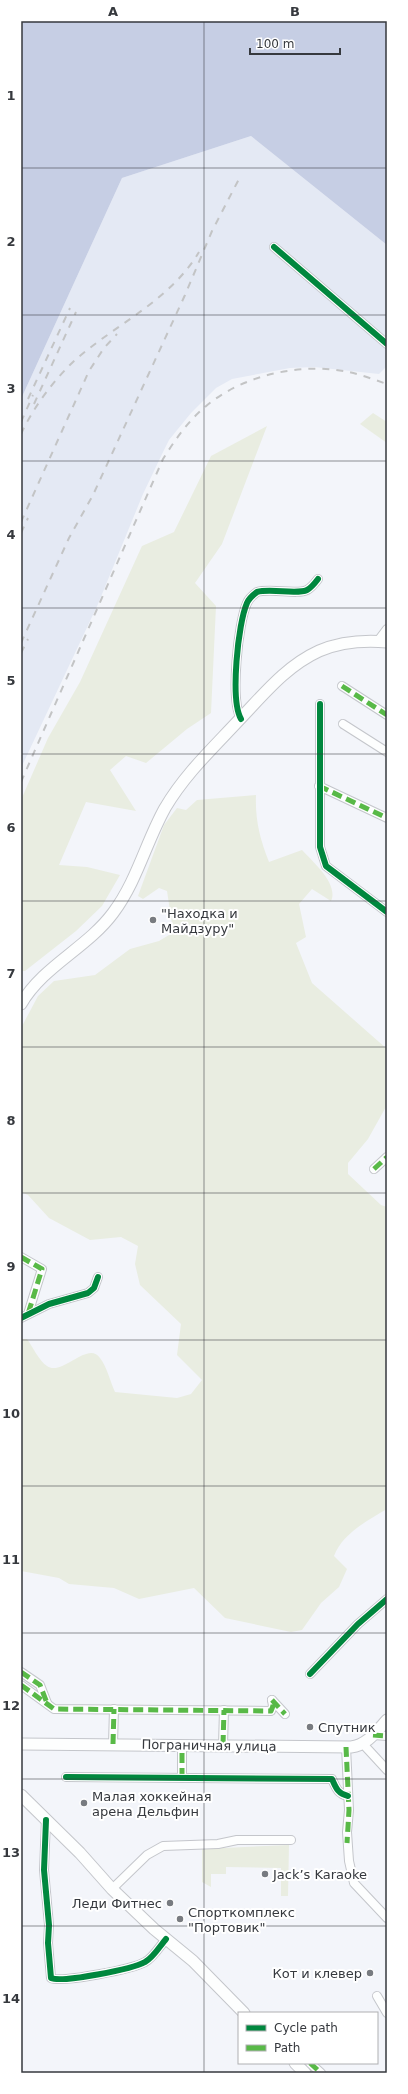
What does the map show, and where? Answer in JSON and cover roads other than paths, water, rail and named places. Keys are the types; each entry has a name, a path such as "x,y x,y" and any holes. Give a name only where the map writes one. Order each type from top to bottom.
{"main road":[{"path":"21,1004 41,980 88,940 112,915 128,891 158,821 174,794 200,761 280,678 306,658 318,652 345,643 383,641"},
{"name":"Пограничная улица","path":"21,1744 224,1745 346,1748 362,1744 374,1735 387,1720"},
{"path":"21,1795 80,1853 112,1889 193,1962 243,2012"},
{"path":"296,2064 305,2073"}],"street":[{"path":"274,247 387,344"},
{"path":"241,719 237,708 237,655 247,603 257,592 275,590 298,592 306,590 318,579"},
{"path":"383,641 387,629"},
{"path":"342,686 387,715"},
{"path":"320,704 320,847 326,866 343,881 387,912"},
{"path":"343,724 387,752"},
{"path":"319,786 387,818"},
{"path":"374,1169 387,1157"},
{"path":"21,1257 42,1269 25,1316"},
{"path":"25,1316 49,1304 88,1293 94,1288 98,1277"},
{"path":"310,1674 317,1669 358,1624 387,1599"},
{"path":"21,1672 40,1684 47,1703"},
{"path":"21,1685 54,1709 271,1711 273,1706 272,1700 285,1714"},
{"path":"113,1744 114,1709"},
{"path":"224,1710 224,1745"},
{"path":"374,1735 387,1736"},
{"path":"362,1744 387,1770"},
{"path":"182,1745 182,1778"},
{"path":"346,1748 348,1796 347,1837 354,1884 387,1918"},
{"path":"66,1777 332,1779 336,1789 342,1795 348,1796"},
{"path":"46,1820 44,1870 49,1925 48,1944 51,1978 80,1978 146,1962 166,1939"},
{"path":"112,1889 147,1855 163,1846 218,1844 237,1840 291,1840"},
{"path":"377,1996 387,2012"},
{"path":"311,2064 321,2073"}],"water":[{"path":"21,21 387,21 387,245 251,136 122,178 21,399"}],"railway":[{"path":"21,643 69,538 93,495 185,295 212,231 240,177"},
{"path":"21,434 37,405 66,369 89,348 140,312 173,285 187,270 199,252"},
{"path":"28,399 70,308"},
{"path":"34,404 76,312"},
{"path":"21,522 89,371 104,348 117,334"},
{"path":"21,782 163,459 193,418 220,396 236,387 254,379 292,370 331,369 354,373 387,384"},
{"path":"21,422 33,395"},
{"path":"21,533 28,518"},
{"path":"21,653 28,639"}],"place":[{"name":"\"Находка и Майдзуру\"","path":"153,920"},
{"name":"Спутник","path":"310,1727"},
{"name":"Малая хоккейная арена Дельфин","path":"84,1803"},
{"name":"Jack’s Karaoke","path":"265,1874"},
{"name":"Леди Фитнес","path":"170,1903"},
{"name":"Спорткомплекс \"Портовик\"","path":"180,1919"},
{"name":"Кот и клевер","path":"370,1973"}]}
